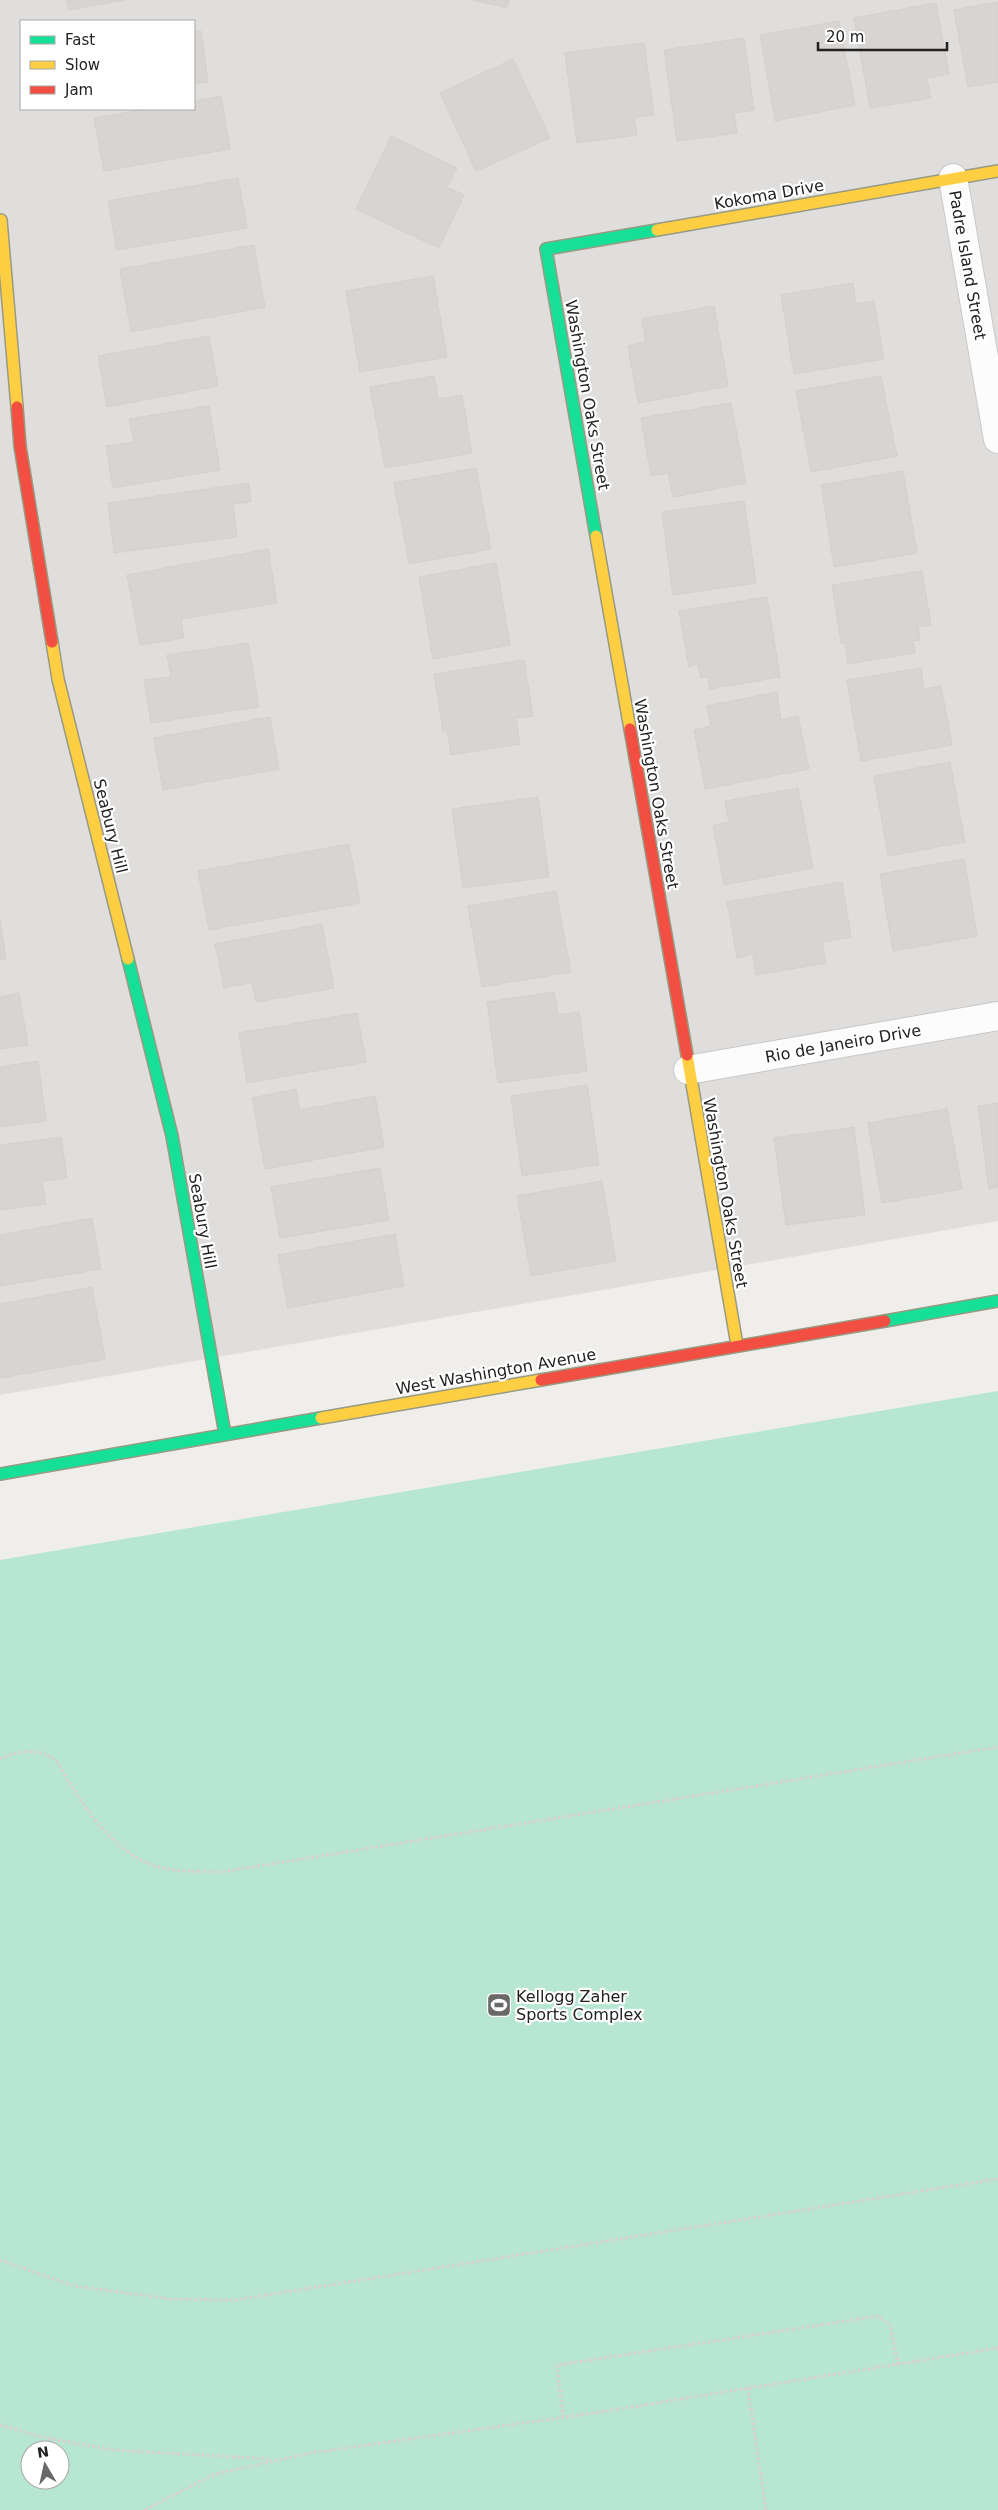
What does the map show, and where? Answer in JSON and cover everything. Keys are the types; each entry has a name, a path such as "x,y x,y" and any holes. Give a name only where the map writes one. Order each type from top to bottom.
{"street":[{"name":"Kokoma Drive","path":"546,249 998,171"},
{"name":"Padre Island Street","path":"953,178 998,439"},
{"name":"Seabury Hill","path":"1,220 20,446 58,679 172,1136 225,1434"},
{"name":"Washington Oaks Street","path":"546,249 737,1346"},
{"name":"Rio de Janeiro Drive","path":"688,1070 998,1016"},
{"name":"West Washington Avenue","path":"0,1474 998,1301"}],"path":[{"path":"0,1760 18,1751 36,1751 55,1759 94,1819 120,1844 143,1861 178,1871 221,1872 998,1747"},
{"path":"0,2260 74,2286 170,2299 235,2300 998,2179"},
{"path":"563,2417 557,2365 879,2316 890,2325 898,2364"},
{"path":"145,2510 215,2474 277,2460 998,2348"},
{"path":"748,2388 766,2510"},
{"path":"0,2425 46,2438 113,2450 277,2460"}],"shaded area":[{"path":"0,0 998,0 998,1221 0,1395"}],"green space":[{"name":"Kellogg Zaher Sports Complex","path":"998,1391 998,2510 0,2510 0,1560"}],"building":[{"path":"67,0 125,0 69,10"},
{"path":"472,0 509,0 507,8"},
{"path":"998,2 998,82 968,87 954,10"},
{"path":"936,3 949,74 927,78 931,98 870,108 854,18"},
{"path":"839,21 855,105 775,121 760,35"},
{"path":"201,31 208,82 195,84 195,32"},
{"path":"744,38 754,110 734,113 737,133 677,141 664,50"},
{"path":"644,43 654,115 634,117 637,135 577,143 565,53"},
{"path":"513,59 550,138 476,171 440,93"},
{"path":"221,96 230,149 104,171 94,118 142,110 195,110 195,101"},
{"path":"391,136 457,168 447,187 464,195 439,248 356,209"},
{"path":"238,178 247,228 117,250 108,201"},
{"path":"254,245 265,307 131,332 120,269"},
{"path":"433,276 447,357 360,372 346,291"},
{"path":"853,283 856,304 874,301 884,359 794,374 781,295"},
{"path":"714,306 728,386 638,403 628,346 646,342 642,319"},
{"path":"209,336 218,386 107,407 98,356"},
{"path":"434,376 438,399 462,395 472,453 385,468 370,387"},
{"path":"881,376 897,456 811,472 796,391"},
{"path":"731,403 746,483 673,497 668,473 651,476 641,418"},
{"path":"209,406 220,470 113,488 106,446 134,442 129,419"},
{"path":"476,468 491,549 409,564 394,483"},
{"path":"903,471 917,553 834,567 821,485"},
{"path":"249,483 251,502 233,504 237,537 114,553 108,503"},
{"path":"744,501 756,583 673,595 662,512"},
{"path":"268,549 277,603 181,619 184,638 140,645 127,575"},
{"path":"496,563 510,645 433,659 419,577"},
{"path":"922,571 931,625 918,627 920,640 913,641 915,653 848,664 845,643 841,643 832,585"},
{"path":"767,597 780,677 710,689 708,677 701,678 698,664 689,667 679,611"},
{"path":"248,643 259,707 151,723 144,680 171,677 167,655"},
{"path":"524,660 533,716 516,718 520,744 451,755 447,730 443,731 434,674"},
{"path":"921,668 924,689 941,686 952,745 861,761 847,680"},
{"path":"777,692 781,720 798,716 809,769 705,789 694,730 711,726 707,706"},
{"path":"270,717 279,769 163,790 154,738"},
{"path":"950,762 965,842 888,856 874,776"},
{"path":"798,788 813,868 724,885 713,826 729,822 725,801"},
{"path":"538,797 549,877 463,888 452,809"},
{"path":"349,844 360,903 209,930 198,871"},
{"path":"964,859 977,936 893,951 880,874"},
{"path":"842,882 851,937 822,942 826,963 756,975 753,954 737,958 727,902"},
{"path":"556,891 571,972 482,987 468,906"},
{"path":"0,920 6,959 0,960"},
{"path":"322,924 334,988 256,1002 252,982 224,988 215,944"},
{"path":"554,992 558,1015 579,1012 587,1071 498,1083 487,1002"},
{"path":"19,993 28,1045 0,1049 0,997"},
{"path":"357,1013 366,1062 247,1083 239,1033"},
{"path":"38,1061 46,1121 0,1127 0,1067"},
{"path":"587,1085 599,1165 522,1176 511,1096"},
{"path":"296,1089 300,1110 375,1096 384,1147 265,1169 252,1098"},
{"path":"998,1103 998,1187 989,1189 978,1106"},
{"path":"947,1109 962,1189 882,1203 868,1123"},
{"path":"854,1127 865,1215 786,1225 774,1138"},
{"path":"61,1137 67,1178 42,1181 46,1204 0,1210 0,1145"},
{"path":"380,1168 389,1220 280,1238 271,1187"},
{"path":"602,1181 616,1261 531,1276 517,1196"},
{"path":"92,1218 101,1269 0,1286 0,1235"},
{"path":"395,1234 404,1286 288,1308 278,1255"},
{"path":"92,1287 105,1359 0,1378 0,1304"}],"traffic: fast":[{"path":"596,536 546,249 657,230"},
{"path":"128,959 172,1136 225,1434"},
{"path":"885,1321 998,1301"},
{"path":"0,1474 321,1418"}],"traffic: slow":[{"path":"657,230 998,171"},
{"path":"1,220 17,407"},
{"path":"596,536 630,729"},
{"path":"52,642 58,679 128,959"},
{"path":"687,1055 737,1345"},
{"path":"321,1418 541,1380"}],"traffic: jam":[{"path":"17,407 20,446 52,642"},
{"path":"630,729 687,1055"},
{"path":"541,1380 885,1321"}],"place":[{"name":"Kellogg Zaher Sports Complex","path":"499,2005"}]}
